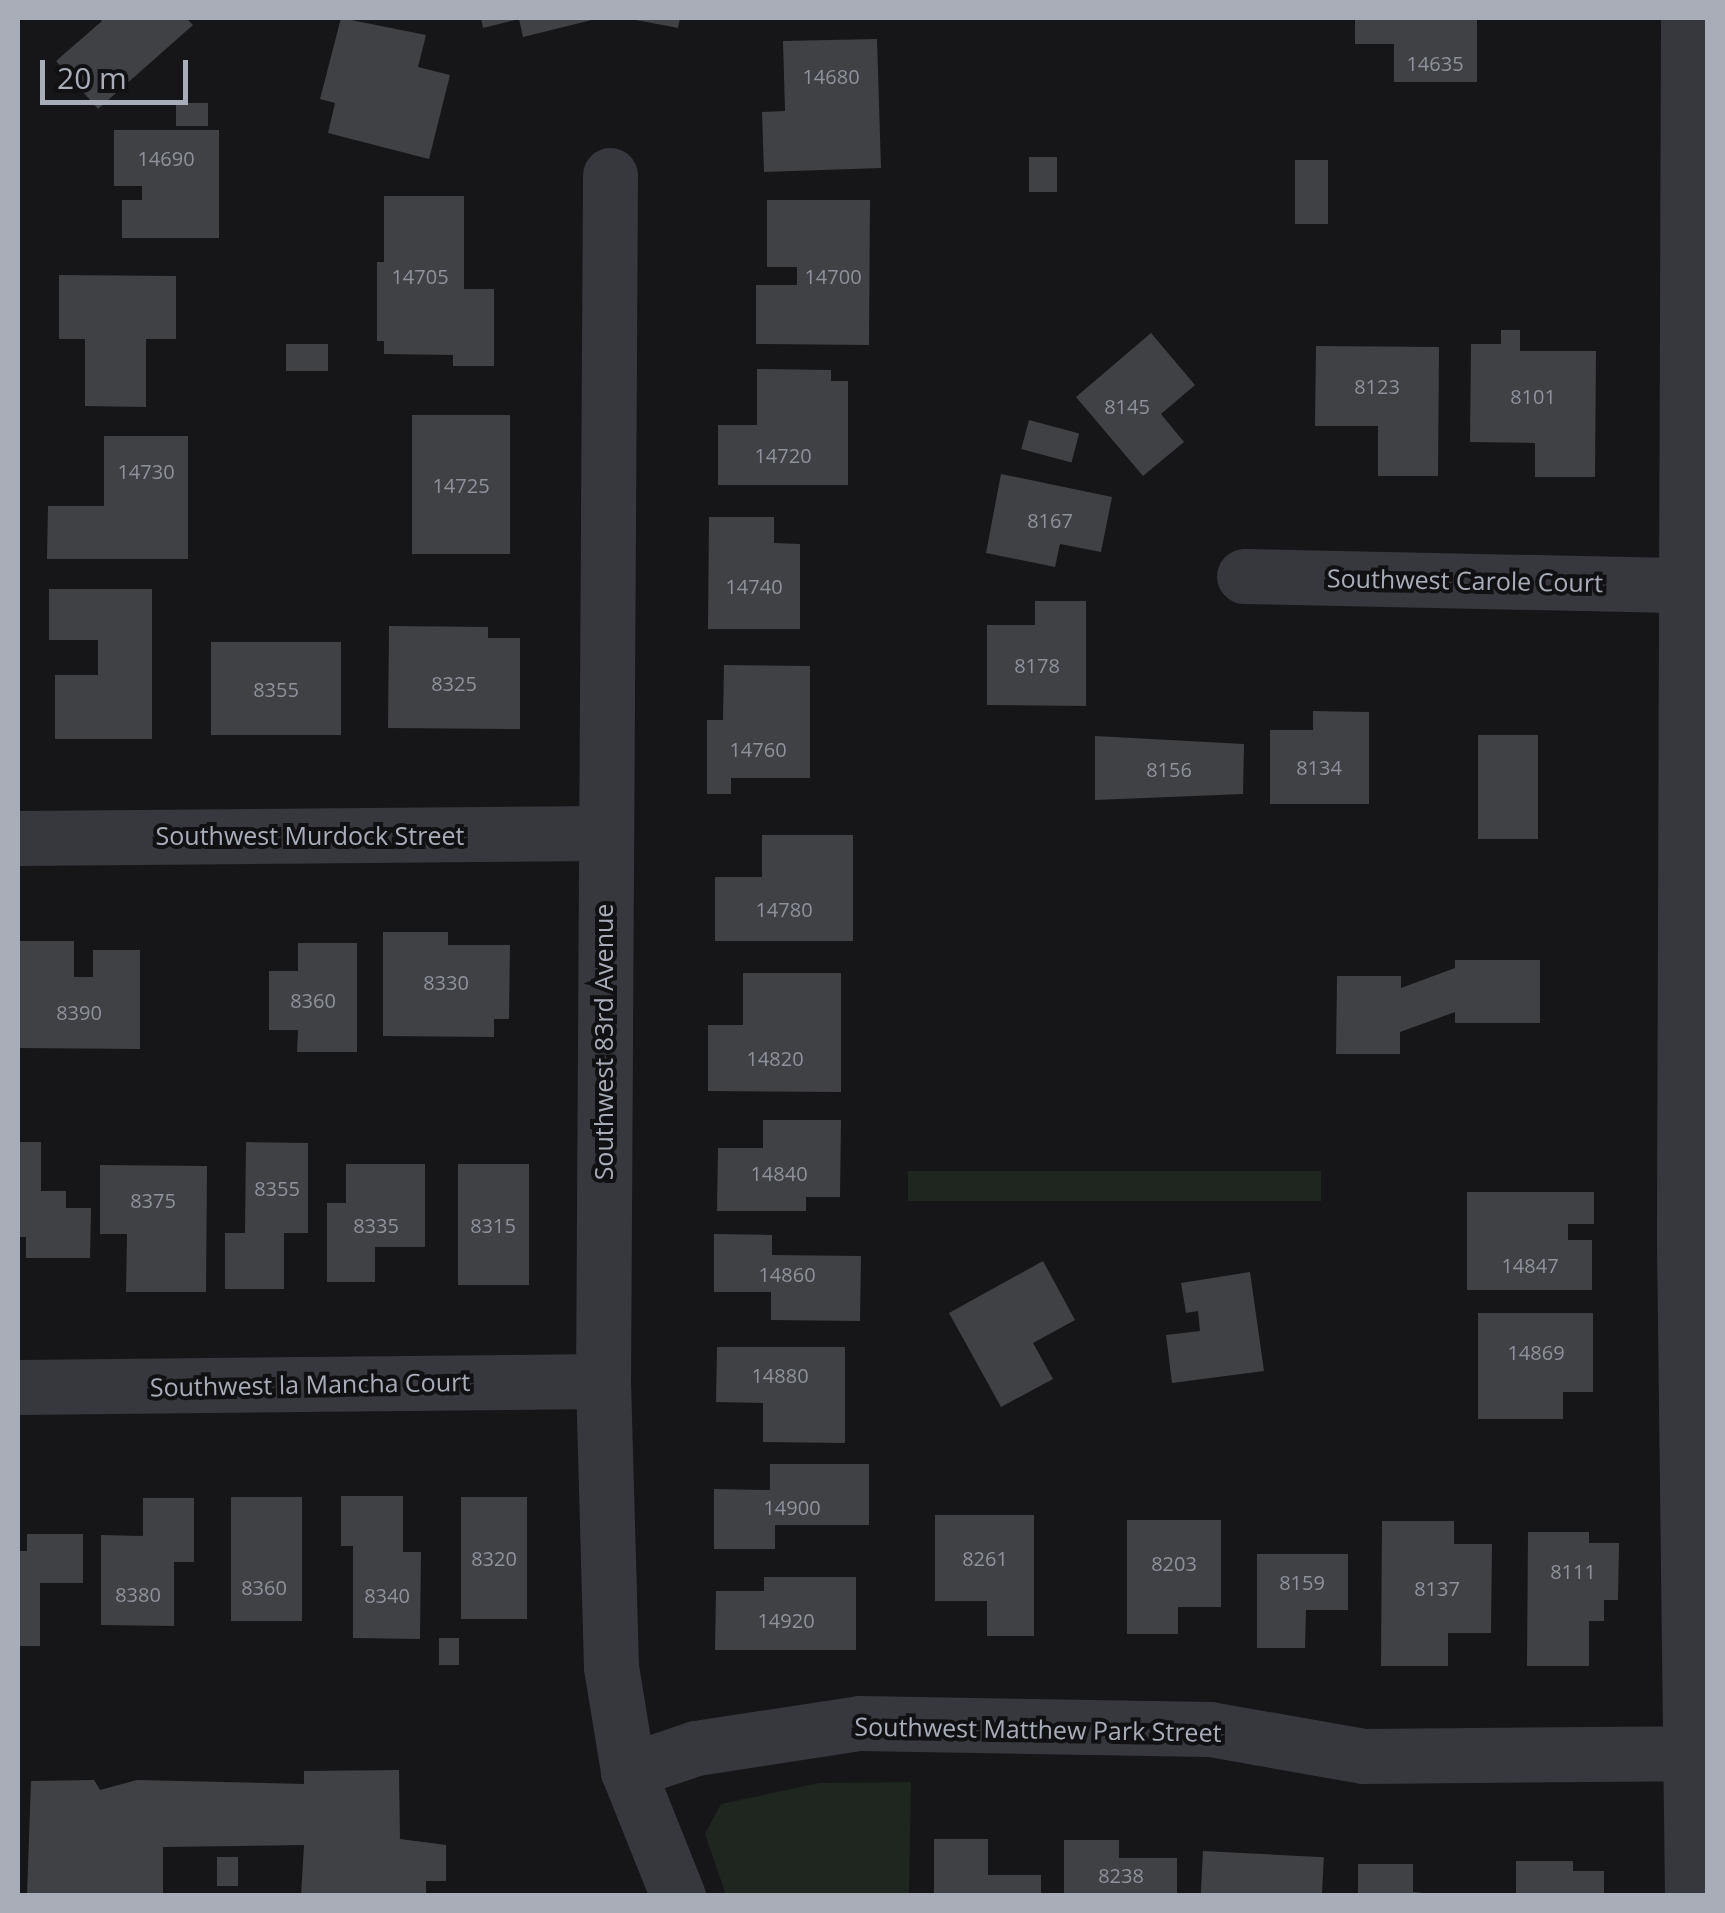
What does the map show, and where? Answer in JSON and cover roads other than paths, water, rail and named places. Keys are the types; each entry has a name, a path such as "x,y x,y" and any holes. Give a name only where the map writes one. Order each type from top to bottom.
{"street":[{"path":"1688,18 1686,585 1696,1178 1692,1896"},
{"name":"Southwest 83rd Avenue","path":"610,176 603,833 603,1381 611,1667 628,1770 678,1896"},
{"name":"Southwest Carole Court","path":"1244,576 1686,585"},
{"name":"Southwest Murdock Street","path":"18,838 603,833"},
{"name":"Southwest la Mancha Court","path":"18,1387 603,1381"},
{"name":"Southwest Matthew Park Street","path":"628,1770 696,1748 860,1723 1210,1729 1363,1756 1692,1753"}]}
